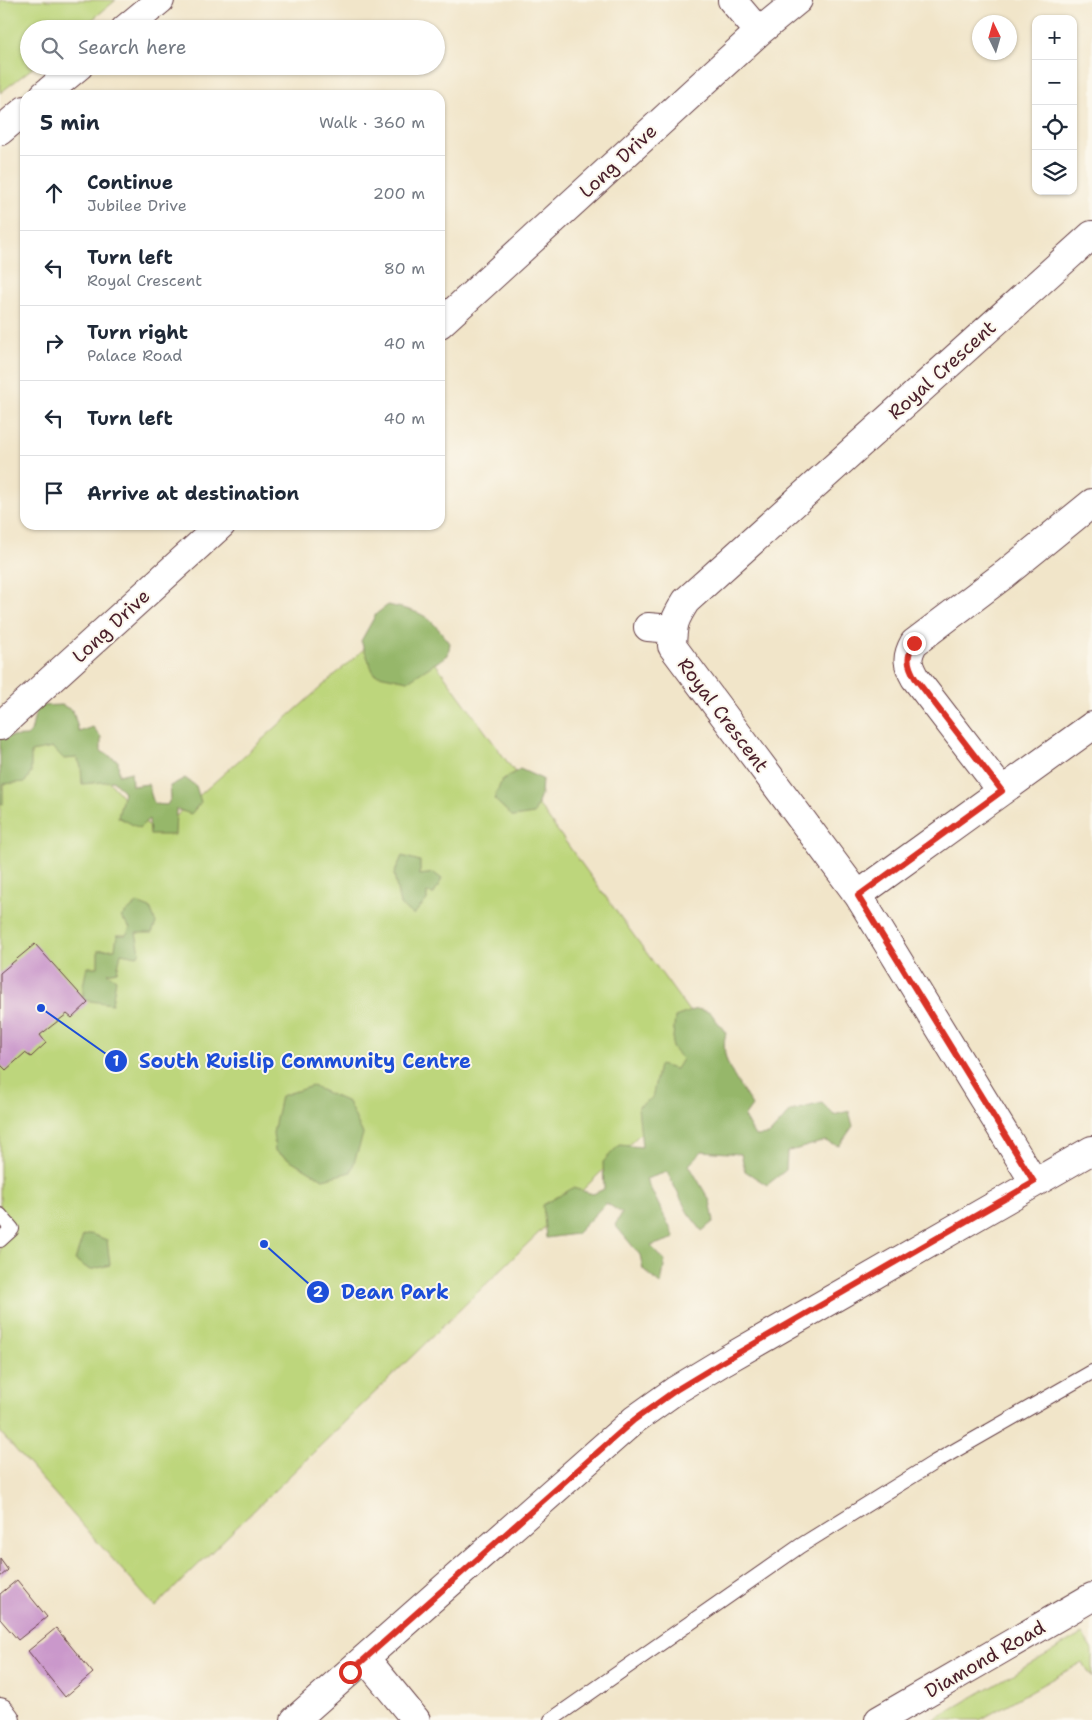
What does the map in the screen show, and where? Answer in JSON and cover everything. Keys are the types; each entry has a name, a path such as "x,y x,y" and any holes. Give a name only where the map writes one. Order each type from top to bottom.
{"street":[{"path":"136,20 160,0"},
{"path":"732,0 759,32"},
{"name":"Long Drive","path":"445,319 759,32 798,0"},
{"path":"50,90 68,75"},
{"path":"0,131 20,114"},
{"name":"Royal Crescent","path":"1034,1182 858,896 687,669 660,628 673,621 686,601 1092,235"},
{"path":"1002,791 915,678 908,666 907,654 914,643 1005,574 1092,503"},
{"name":"Long Drive","path":"0,726 216,530"},
{"path":"858,896 1092,726"},
{"path":"295,1720 634,1420 676,1390 724,1361 1092,1150"},
{"name":"Diamond Road","path":"878,1720 1091,1600"},
{"path":"366,1659 416,1720"},
{"path":"0,1712 6,1720"}],"lane":[{"path":"0,1215 12,1229 0,1240"},
{"path":"550,1720 800,1546 935,1462 1092,1372"}],"green space":[{"path":"0,0 116,0 92,20 20,20 20,75 23,75 0,93"},
{"path":"388,605 410,610 424,616 436,626 450,643 448,655 408,681 374,674 361,641 376,614"},
{"path":"401,616 721,1055 155,1607 0,1432 0,771 54,720 156,834"},
{"path":"62,705 73,711 79,732 93,727 101,737 101,751 118,761 119,775 131,772 132,786 148,784 154,804 167,805 171,798 170,786 185,778 196,786 201,802 191,814 176,809 175,835 150,835 149,819 139,828 118,817 124,792 114,781 82,784 81,766 77,758 64,759 53,748 31,752 31,773 25,782 3,784 3,804 0,805 0,737 27,736 31,732 37,706"},
{"path":"520,769 542,779 541,795 534,814 513,817 494,799 502,780"},
{"path":"402,856 420,861 420,875 434,873 442,879 434,894 427,893 427,900 413,915 400,905 394,874"},
{"path":"137,903 150,908 156,923 152,933 136,933 140,952 137,956 121,953 117,971 107,973 116,979 112,1004 83,1000 83,986 87,967 98,967 98,950 115,949 117,935 126,935 130,928 121,917"},
{"path":"697,1009 710,1012 726,1033 724,1043 727,1062 752,1106 744,1117 755,1136 769,1135 791,1111 822,1103 834,1115 849,1111 853,1126 839,1146 825,1141 787,1152 786,1170 767,1185 745,1171 741,1154 702,1151 689,1165 710,1201 714,1221 702,1231 688,1213 667,1172 646,1179 675,1238 651,1246 665,1261 661,1285 643,1269 640,1255 615,1225 622,1213 606,1203 576,1234 546,1238 543,1205 573,1188 593,1194 604,1189 603,1162 619,1145 642,1147 638,1107 652,1098 659,1065 676,1069 682,1059 672,1048 675,1017"},
{"path":"312,1086 348,1102 363,1134 351,1172 323,1179 275,1151 273,1133 281,1096"},
{"path":"91,1234 107,1240 110,1265 90,1270 75,1260 83,1236"},
{"path":"1082,1634 1092,1650 1092,1678 1082,1662 980,1720 933,1720"}],"building":[{"path":"35,944 88,1003 72,1018 67,1014 40,1035 46,1043 31,1057 25,1053 6,1070 0,1064 0,973"},
{"path":"0,1559 8,1570 0,1577"},
{"path":"17,1580 47,1617 18,1640 0,1619 0,1594"},
{"path":"56,1628 93,1673 65,1697 28,1651"}],"place":[{"name":"South Ruislip Community Centre","path":"41,1008"},
{"name":"Dean Park","path":"264,1244"}],"route":[{"path":"350,1672 634,1420 676,1390 724,1361 1034,1182 858,896 1002,791 915,678 908,666 907,654 914,643"}]}
